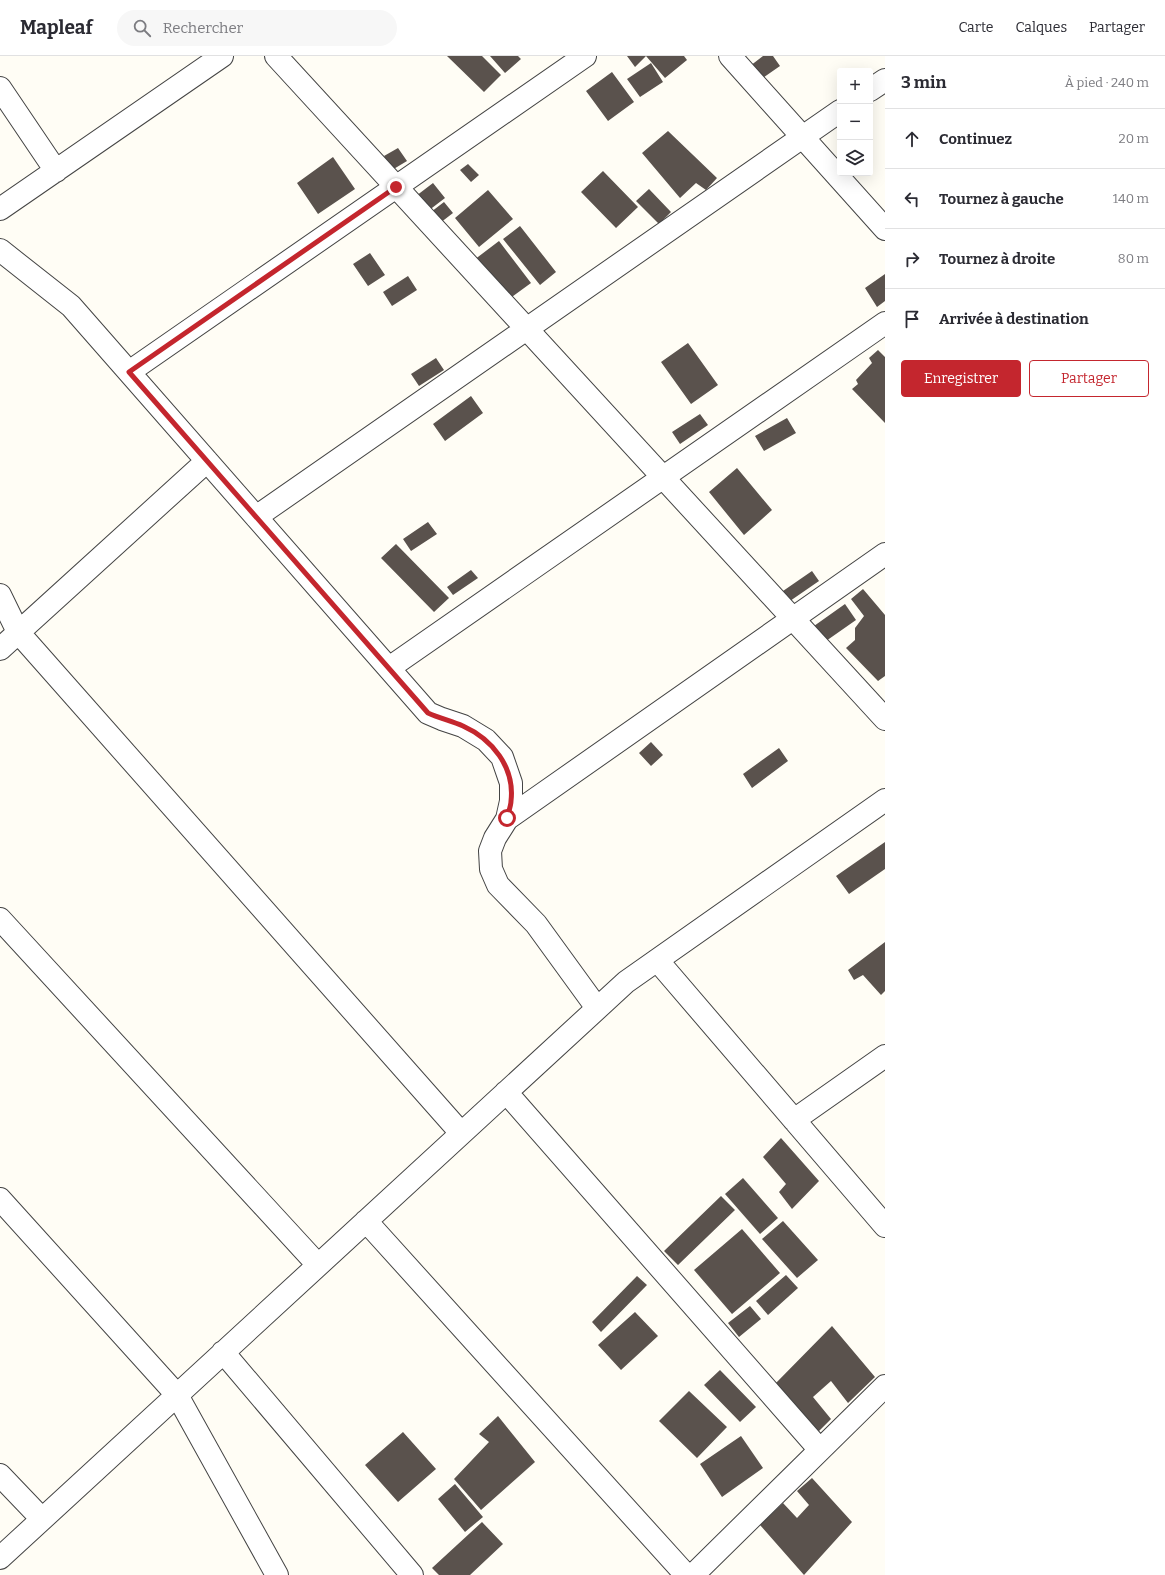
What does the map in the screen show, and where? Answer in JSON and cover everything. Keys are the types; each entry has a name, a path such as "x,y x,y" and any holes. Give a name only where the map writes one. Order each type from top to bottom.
{"street":[{"path":"276,56 885,719"},
{"path":"129,372 585,56"},
{"path":"730,56 885,229"},
{"path":"0,210 217,57"},
{"path":"873,88 885,80"},
{"path":"0,88 56,171"},
{"path":"256,517 837,113"},
{"path":"0,250 71,306 428,713 463,726 486,740 502,757 511,783 511,801 507,818 495,838 490,851 491,868 498,885 536,924 598,1008"},
{"path":"389,668 885,323"},
{"path":"0,649 207,461"},
{"path":"507,818 885,554"},
{"path":"0,595 18,632 461,1134"},
{"path":"0,1558 626,982 885,800"},
{"path":"0,919 318,1265"},
{"path":"657,960 885,1226"},
{"path":"794,1120 885,1056"},
{"path":"506,1092 820,1450"},
{"path":"0,1199 177,1395 277,1575"},
{"path":"366,1221 686,1575"},
{"path":"223,1352 412,1575"},
{"path":"693,1575 885,1386"},
{"path":"0,1475 42,1519"}],"building":[{"path":"447,56 482,56 501,75 484,92"},
{"path":"490,56 518,56 521,59 505,73"},
{"path":"627,56 646,56 635,67"},
{"path":"646,56 684,56 687,60 665,78"},
{"path":"763,56 773,56 780,66 760,80 750,66"},
{"path":"651,63 663,82 640,97 627,79"},
{"path":"612,72 634,102 608,121 586,91"},
{"path":"668,131 717,178 706,190 696,183 680,198 642,153"},
{"path":"398,148 407,161 392,170 384,156"},
{"path":"333,157 355,189 318,214 297,183"},
{"path":"468,164 479,175 471,182 460,170"},
{"path":"603,171 638,207 616,228 581,192"},
{"path":"433,183 445,198 428,211 416,196"},
{"path":"649,189 671,212 659,224 636,201"},
{"path":"488,190 513,219 479,247 455,218"},
{"path":"444,202 453,213 440,223 431,212"},
{"path":"520,226 556,272 540,285 503,239"},
{"path":"499,241 531,283 505,302 474,260"},
{"path":"370,253 385,275 368,286 353,264"},
{"path":"885,274 885,301 877,307 865,288"},
{"path":"408,276 417,290 392,306 383,292"},
{"path":"688,343 718,385 691,404 661,362"},
{"path":"878,350 885,357 885,423 852,389 858,384 856,380 872,363 869,358"},
{"path":"436,358 444,370 419,386 411,374"},
{"path":"471,396 483,413 445,441 433,424"},
{"path":"700,414 708,425 680,444 672,432"},
{"path":"787,418 796,433 764,451 755,436"},
{"path":"737,468 772,510 744,535 709,492"},
{"path":"428,522 437,534 411,551 403,539"},
{"path":"396,544 449,598 434,612 381,558"},
{"path":"471,570 478,578 453,595 447,587"},
{"path":"812,571 819,581 790,601 783,591"},
{"path":"863,589 885,615 885,676 878,681 846,648 855,640 855,628 864,616 851,599"},
{"path":"845,604 856,620 826,641 814,626"},
{"path":"651,742 663,755 651,766 639,753"},
{"path":"779,748 788,761 752,788 743,774"},
{"path":"885,842 885,869 849,894 836,876"},
{"path":"885,942 885,991 881,995 863,975 854,980 848,970"},
{"path":"781,1138 819,1181 792,1209 779,1192 786,1184 763,1157"},
{"path":"743,1178 778,1218 760,1234 725,1194"},
{"path":"721,1196 735,1210 678,1265 664,1251"},
{"path":"783,1221 818,1260 797,1278 762,1239"},
{"path":"742,1229 780,1273 732,1314 694,1270"},
{"path":"786,1275 798,1288 768,1315 756,1301"},
{"path":"637,1276 647,1285 601,1332 592,1322"},
{"path":"750,1306 761,1319 739,1337 728,1323"},
{"path":"635,1312 658,1336 621,1370 598,1345"},
{"path":"832,1326 875,1377 848,1403 831,1381 813,1397 831,1419 817,1433 774,1385"},
{"path":"720,1370 756,1407 740,1422 704,1385"},
{"path":"689,1391 727,1427 697,1458 659,1421"},
{"path":"498,1416 535,1462 481,1510 454,1479 489,1442 479,1434"},
{"path":"403,1432 436,1469 398,1502 365,1465"},
{"path":"741,1436 763,1468 722,1497 700,1464"},
{"path":"812,1478 852,1522 804,1575 760,1525 783,1503 797,1518 809,1505 797,1491"},
{"path":"455,1484 483,1517 465,1532 438,1499"},
{"path":"482,1522 503,1544 470,1575 439,1575 432,1568"}],"route":[{"path":"396,187 129,372 428,713 463,726 486,740 502,757 511,783 511,801 507,818"}]}
